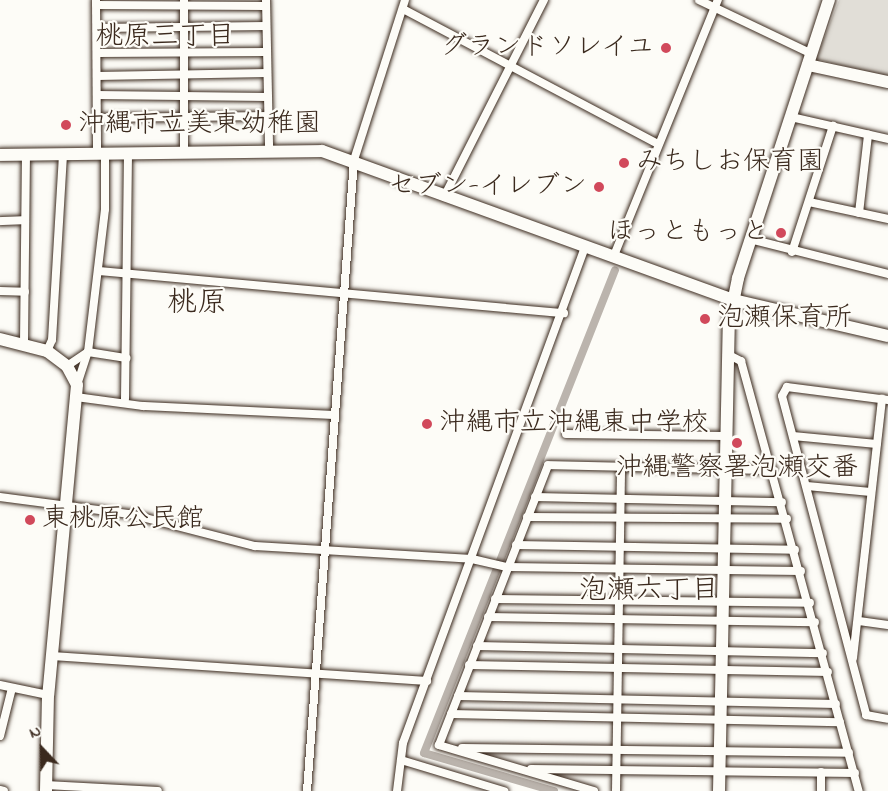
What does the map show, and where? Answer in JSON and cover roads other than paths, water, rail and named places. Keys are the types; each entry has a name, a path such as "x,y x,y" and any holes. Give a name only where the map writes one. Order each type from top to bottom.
{"street":[{"path":"444,197 544,0"},
{"path":"699,0 717,2 810,60 888,82"},
{"path":"719,791 724,436 727,354 733,300 750,239 829,0"},
{"path":"158,791 46,788 48,695 64,508 76,391 88,352 99,271 101,152 97,118 96,2 266,3 268,148"},
{"path":"613,258 717,2"},
{"path":"184,3 184,151"},
{"path":"307,791 354,160 404,4 511,66 658,144"},
{"path":"97,28 266,26"},
{"path":"97,53 266,52"},
{"path":"97,76 267,73"},
{"path":"97,96 267,97"},
{"path":"97,118 184,115 268,116"},
{"path":"790,117 888,139"},
{"path":"792,252 833,126"},
{"path":"859,213 868,135"},
{"path":"0,155 268,148 322,151 354,160 444,197 733,300 888,336"},
{"path":"125,399 128,152"},
{"path":"47,351 52,339 63,153"},
{"path":"24,343 26,154"},
{"path":"809,202 888,219"},
{"path":"0,221 26,220"},
{"path":"750,239 792,252 888,274"},
{"path":"397,791 401,760 427,681 564,313 585,247"},
{"path":"99,271 343,295 564,313"},
{"path":"0,291 25,292"},
{"path":"0,339 24,343 47,351 67,366 76,391"},
{"path":"67,366 88,352 127,358"},
{"path":"727,354 741,361 787,519 859,791"},
{"path":"852,662 859,621 877,444 885,400 787,387 782,396 807,486 852,662 866,715 888,719"},
{"path":"76,391 125,399 155,407 335,415"},
{"path":"566,434 724,436"},
{"path":"793,436 877,444"},
{"path":"594,791 439,745 548,465 773,470"},
{"path":"616,791 621,468"},
{"path":"807,486 871,492"},
{"path":"0,496 64,508 130,514 255,546 325,548 472,559 507,567 801,571"},
{"path":"536,497 782,502"},
{"path":"528,517 787,519"},
{"path":"516,545 795,550"},
{"path":"495,599 810,603"},
{"path":"488,617 815,622"},
{"path":"859,621 888,625"},
{"path":"477,646 823,653"},
{"path":"51,656 427,681"},
{"path":"469,664 828,672"},
{"path":"0,685 48,695"},
{"path":"0,736 12,688"},
{"path":"458,696 836,704"},
{"path":"451,714 840,722"},
{"path":"449,748 849,753"},
{"path":"401,760 504,791"},
{"path":"521,769 718,769 855,773"},
{"path":"821,772 821,791"}],"waterway":[{"path":"554,791 424,753 615,270"}],"place":[{"name":"グランドソレイユ","path":"666,48"},
{"name":"沖縄市立美東幼稚園","path":"66,125"},
{"name":"みちしお保育園","path":"624,163"},
{"name":"セブン-イレブン","path":"599,187"},
{"name":"ほっともっと","path":"781,233"},
{"name":"泡瀬保育所","path":"705,319"},
{"name":"沖縄市立沖縄東中学校","path":"427,424"},
{"name":"沖縄警察署泡瀬交番","path":"737,443"},
{"name":"東桃原公民館","path":"30,520"}],"district":[{"name":"桃原三丁目","path":"165,38"},
{"name":"桃原","path":"197,304"},
{"name":"泡瀬六丁目","path":"649,592"}]}
